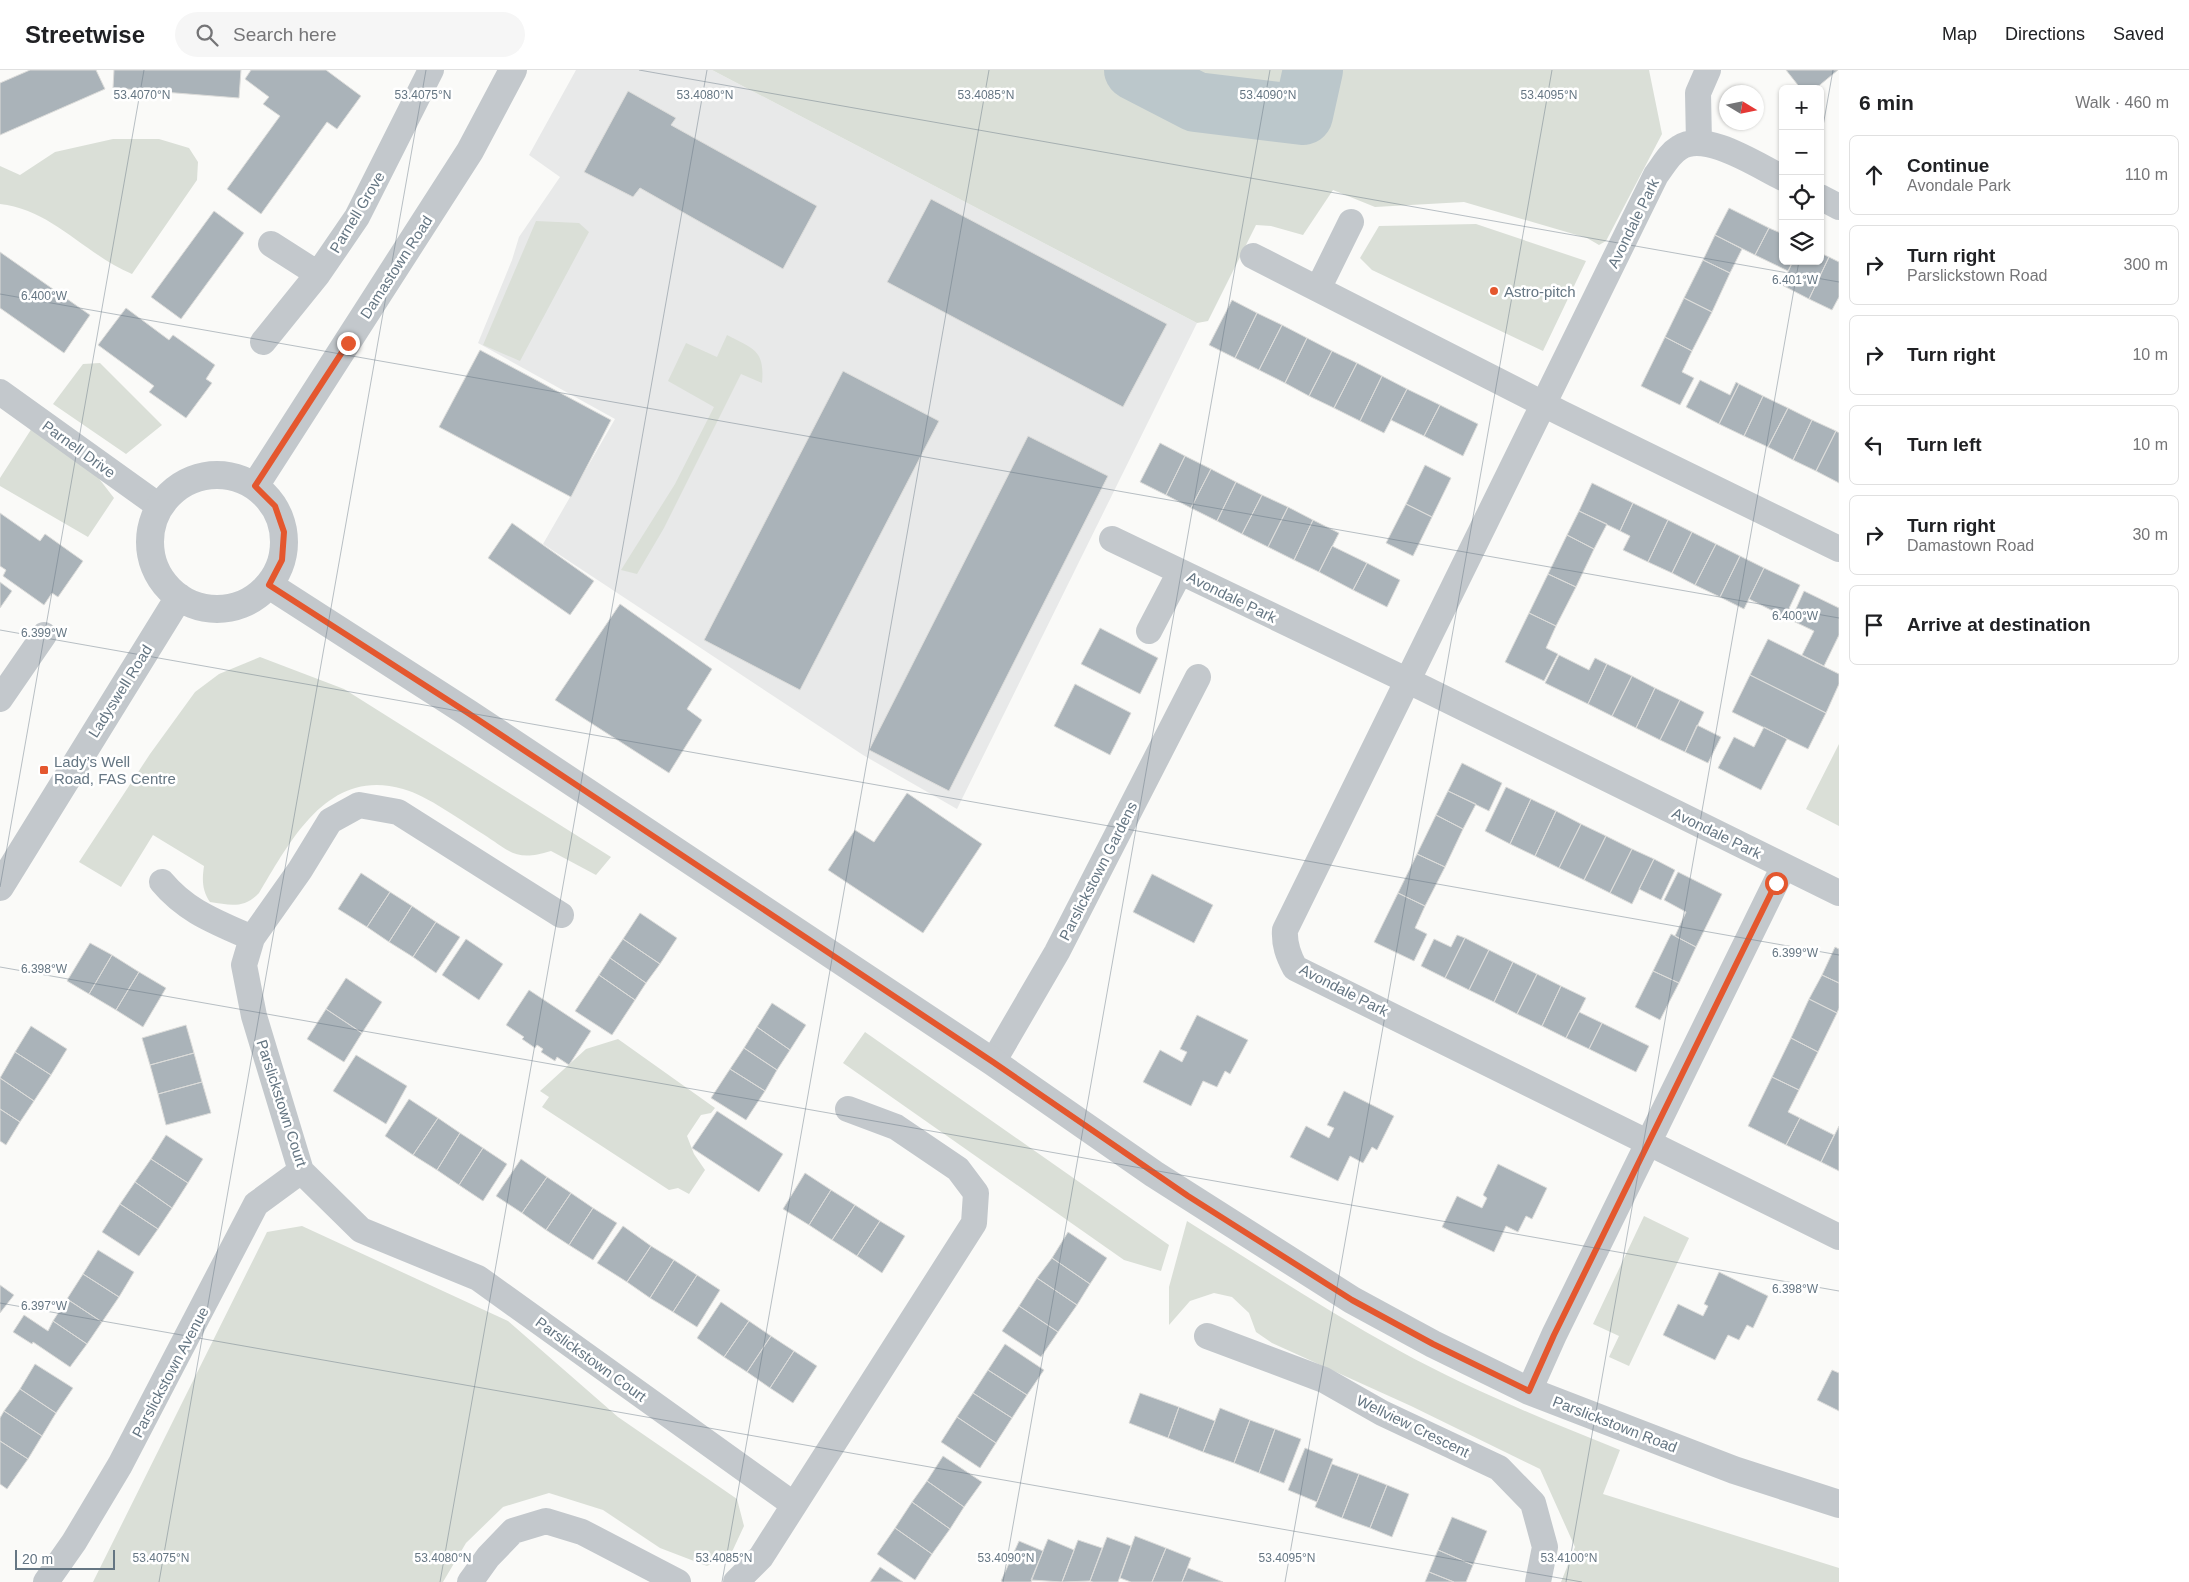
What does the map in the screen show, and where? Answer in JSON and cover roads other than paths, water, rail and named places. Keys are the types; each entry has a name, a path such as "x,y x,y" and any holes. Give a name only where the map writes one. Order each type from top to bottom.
{"street":[{"name":"Parnell Grove","path":"263,342 318,274 357,217 431,70"},
{"name":"Damastown Road","path":"255,486 470,151 513,70"},
{"path":"1699,143 1698,93 1708,70"},
{"name":"Avondale Park","path":"1779,176 1724,148 1691,142 1679,148 1666,160 1656,175 1285,930 1288,954 1295,968 1649,1141 1839,1237"},
{"path":"1824,199 1839,207"},
{"path":"1318,289 1351,222"},
{"path":"271,244 318,274"},
{"path":"1254,256 1544,404 1839,549"},
{"name":"Parnell Drive","path":"0,392 159,506"},
{"path":"203,475 230,475 255,486 275,506 284,532 282,560 269,585 250,601 226,609 201,608 179,597 161,579 151,556 151,530 159,506 178,486 203,475"},
{"name":"Avondale Park","path":"1112,539 1839,893"},
{"path":"1149,631 1180,572"},
{"name":"Parslickstown Road","path":"269,585 468,713 993,1062 1154,1174 1352,1300 1433,1344 1529,1391 1734,1470 1839,1504"},
{"name":"Ladyswell Road","path":"0,887 179,597"},
{"path":"0,699 44,635"},
{"name":"Parslickstown Gardens","path":"993,1062 1056,952 1198,677"},
{"name":"Parslickstown Court","path":"561,915 398,812 359,805 330,821 300,870 252,938 244,965 254,1016 301,1171 361,1230 478,1278 793,1504"},
{"path":"1529,1391 1554,1335 1784,866"},
{"path":"162,882 176,899 194,912 252,938"},
{"path":"736,1582 761,1557 793,1504 974,1223 976,1193 958,1169 896,1127 848,1110"},
{"name":"Parslickstown Avenue","path":"46,1582 74,1542 120,1465 256,1204 301,1171"},
{"name":"Wellview Crescent","path":"1207,1336 1324,1380 1382,1413 1499,1468 1533,1503 1545,1547 1538,1582"},
{"path":"470,1582 488,1557 513,1532 546,1520 582,1532 678,1582"}],"waterway":[{"path":"1134,70 1196,102 1303,115 1313,70"}],"place":[{"name":"Astro-pitch","path":"1494,291"},
{"name":"Lady’s Well Road, FAS Centre","path":"44,770"}]}
